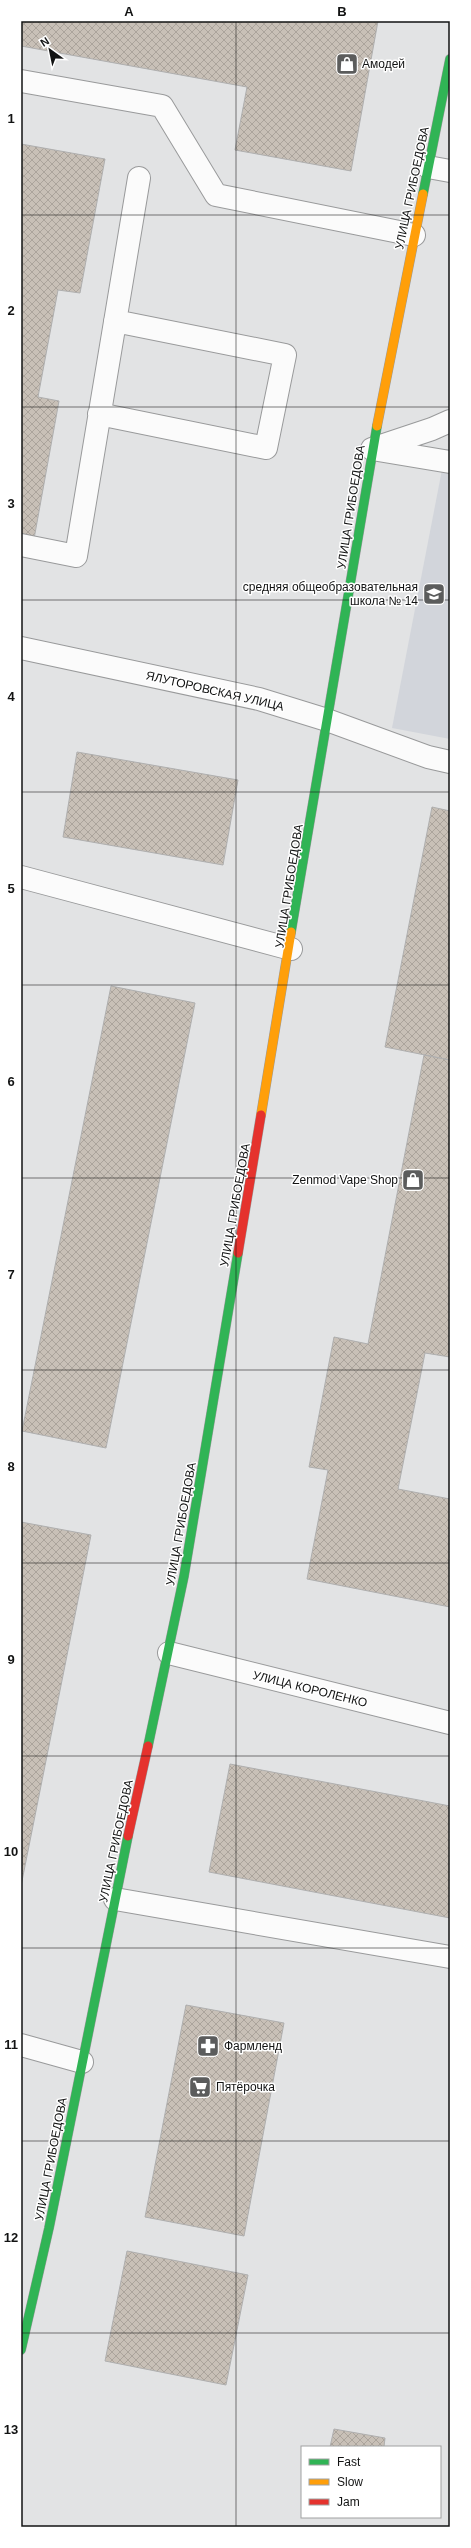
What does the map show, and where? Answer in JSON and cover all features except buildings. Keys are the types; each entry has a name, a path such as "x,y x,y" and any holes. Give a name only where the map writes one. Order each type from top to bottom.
{"street":[{"name":"УЛИЦА ГРИБОЕДОВА","path":"21,2350 49,2228 115,1898 169,1653 184,1576 291,949 372,449 450,60"},
{"path":"21,81 162,106 216,195 414,235"},
{"path":"428,167 450,171"},
{"path":"21,545 76,556 139,178"},
{"path":"99,414 266,448 285,356 115,321"},
{"path":"372,449 432,429 450,420"},
{"path":"372,449 450,462"},
{"name":"ЯЛУТОРОВСКАЯ УЛИЦА","path":"21,648 259,699 327,720 428,757 450,762"},
{"path":"21,877 291,949"},
{"name":"УЛИЦА КОРОЛЕНКО","path":"169,1653 450,1723"},
{"path":"115,1898 450,1957"},
{"path":"21,2045 82,2062"}],"shaded area":[{"name":"средняя общеобразовательная школа № 14","path":"446,449 450,449 450,739 392,728"}],"traffic: fast":[{"path":"423,194 450,59"},
{"path":"291,932 377,426"},
{"path":"148,1746 184,1576 238,1253"},
{"path":"21,2350 49,2228 128,1836"}],"traffic: slow":[{"path":"377,426 423,194"},
{"path":"261,1115 291,932"}],"traffic: jam":[{"path":"238,1253 261,1115"},
{"path":"128,1836 148,1746"}],"place":[{"name":"Амодей","path":"347,64"},
{"name":"средняя общеобразовательная школа № 14","path":"434,594"},
{"name":"Zenmod Vape Shop","path":"413,1180"},
{"name":"Фармленд","path":"208,2046"},
{"name":"Пятёрочка","path":"200,2087"}]}
